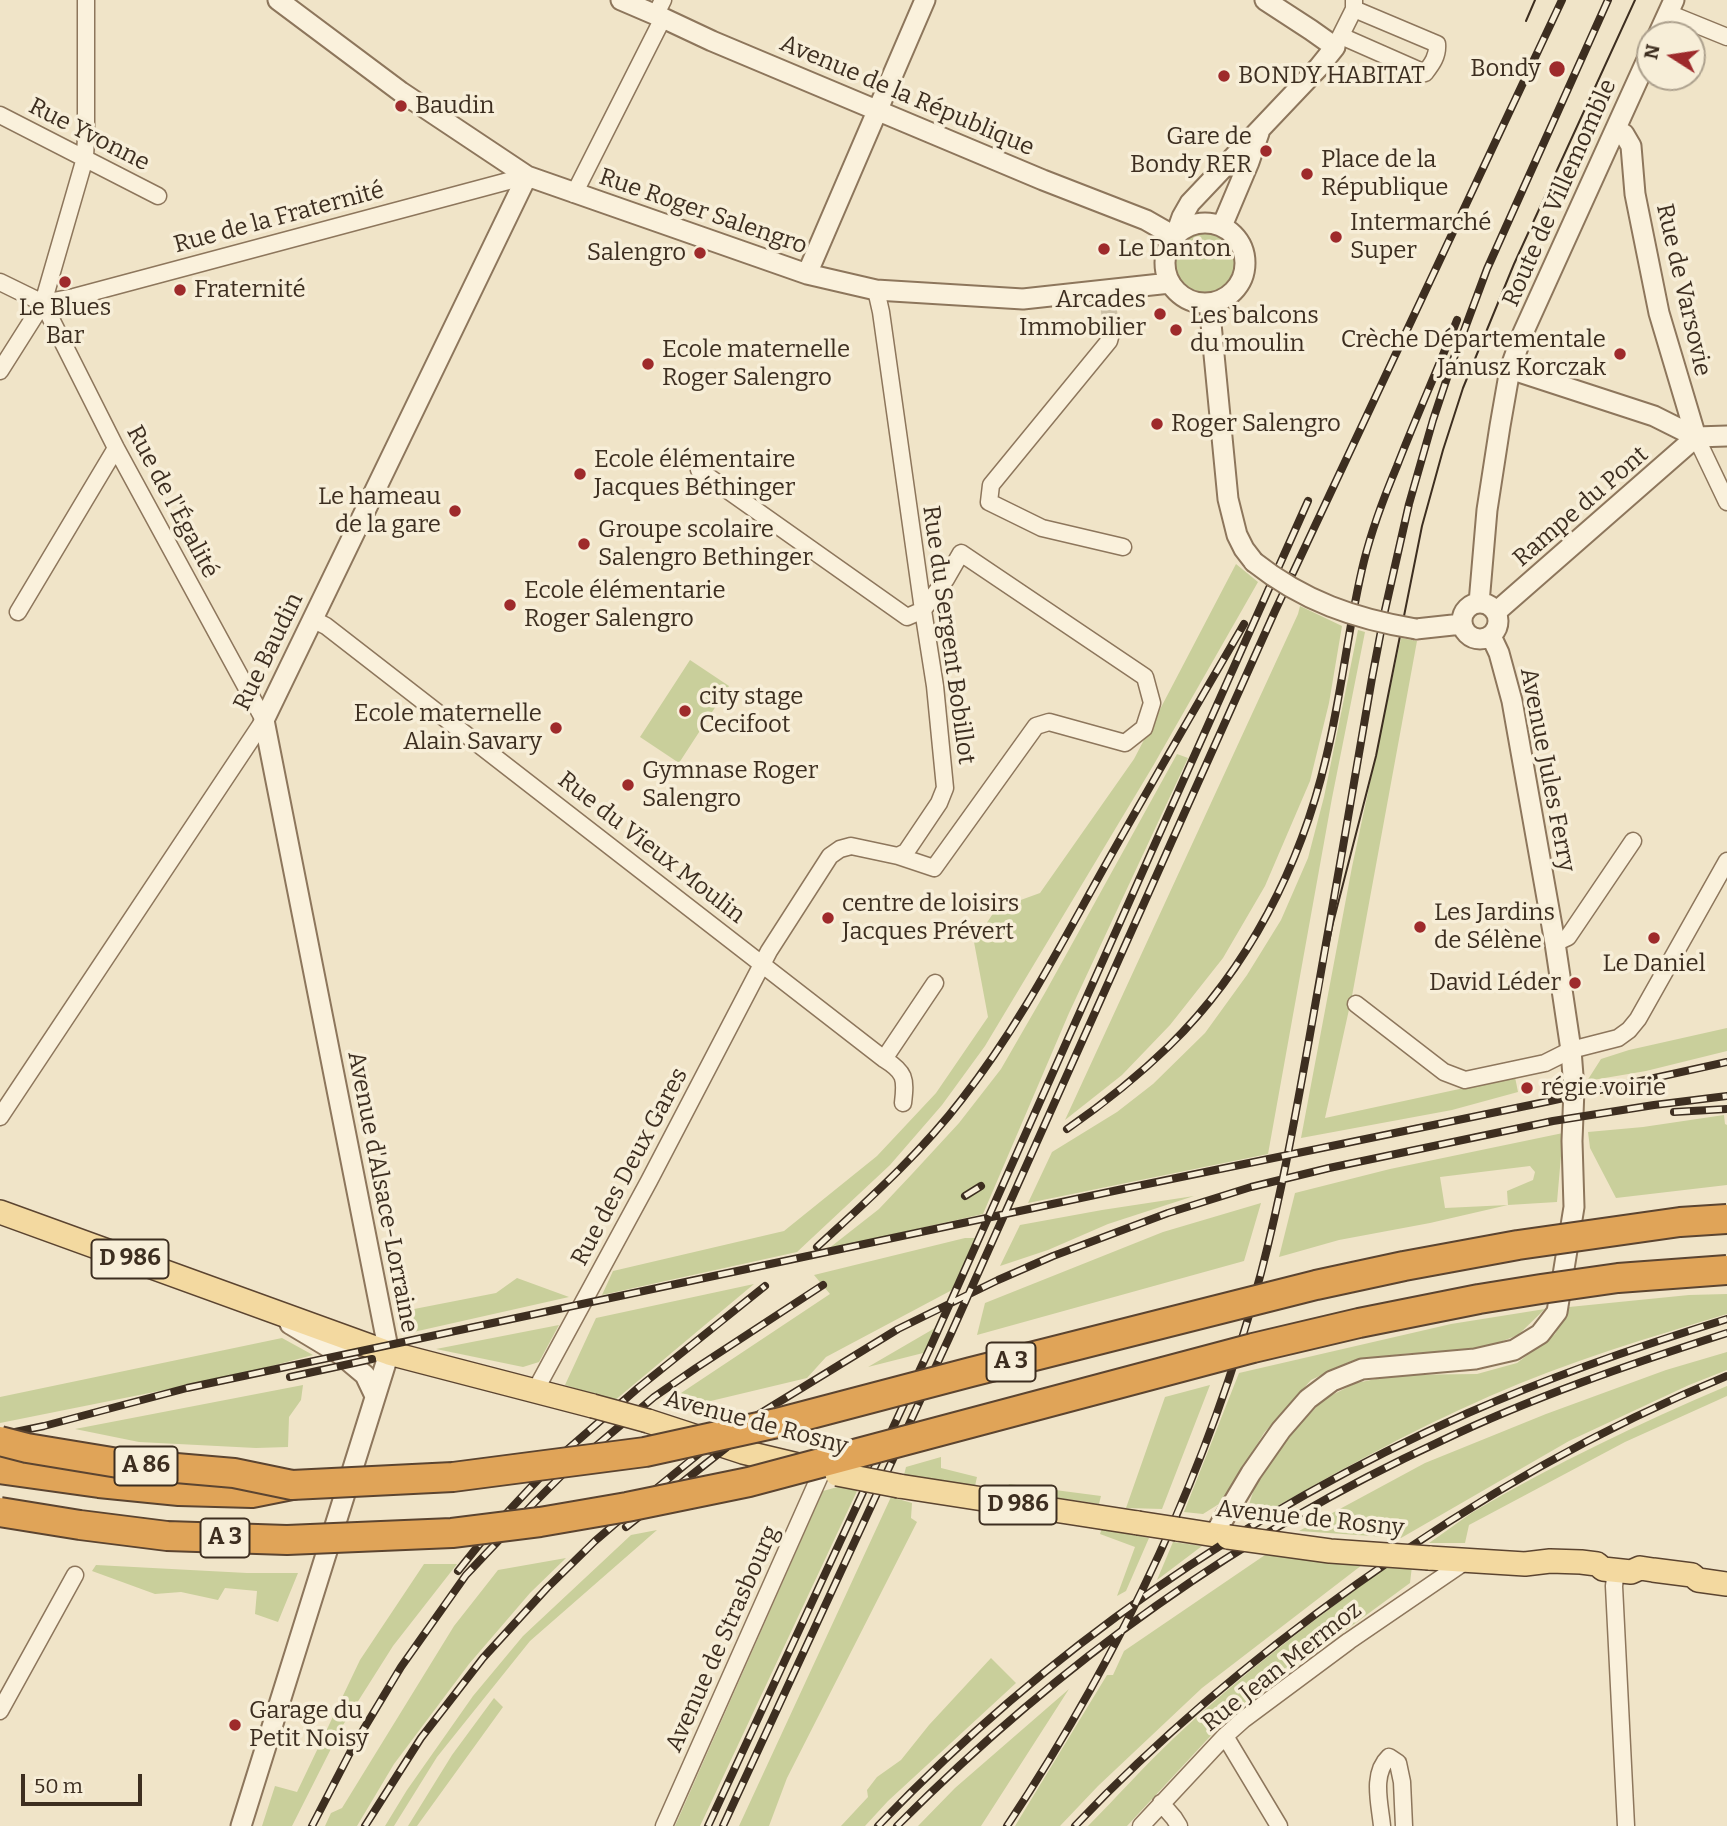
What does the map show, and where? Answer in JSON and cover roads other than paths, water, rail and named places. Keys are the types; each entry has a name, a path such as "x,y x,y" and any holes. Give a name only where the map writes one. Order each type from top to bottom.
{"highway":[{"name":"A 3","path":"0,1469 179,1491 252,1493 292,1485 453,1477 645,1452 778,1423 1316,1285 1518,1245 1680,1222 1727,1219"},
{"name":"A 3","path":"0,1512 167,1536 287,1540 452,1533 540,1522 749,1482 1253,1348 1359,1324 1541,1289 1618,1278 1727,1270"},
{"name":"A 86","path":"0,1441 118,1463 234,1473 292,1485"}],"main road":[{"name":"Avenue de Rosny","path":"0,1212 389,1353 648,1421 743,1452 830,1472 899,1486 1330,1551 1525,1564 1550,1561 1597,1564 1639,1578 1690,1585 1698,1580 1727,1584"}],"street":[{"path":"0,372 43,303 85,158 86,0"},
{"name":"Rue Roger Salengro","path":"278,0 401,92 527,176 807,274 876,290 1023,299 1108,298 1170,283"},
{"name":"Avenue de la République","path":"621,0 661,11 712,41 1043,180 1146,220 1175,235"},
{"path":"807,274 926,0"},
{"path":"1175,235 1186,227 1210,222 1222,226 1239,240 1246,262 1239,285 1231,294 1209,303 1186,299 1170,283 1165,271 1167,247 1190,203 1319,67 1338,42 1354,4 1437,44 1438,51 1425,73 1338,42 1311,30 1265,0"},
{"path":"1671,7 1727,37"},
{"path":"574,194 661,11"},
{"name":"Route de Villemomble","path":"1488,608 1487,510 1510,369 1523,333 1636,85"},
{"name":"Rue Yvonne","path":"0,115 158,196"},
{"path":"1222,226 1260,128"},
{"name":"Rue de Varsovie","path":"1616,130 1624,134 1631,146 1635,194 1660,313 1696,437 1727,502"},
{"name":"Rue de la Fraternité","path":"43,303 527,176"},
{"name":"Rue Baudin","path":"0,1117 264,720 527,176"},
{"path":"0,282 43,303"},
{"name":"Rue du Sergent Bobillot","path":"876,290 935,686 945,788 939,803 906,852 898,856"},
{"name":"Rue de l'Égalité","path":"43,303 116,448 264,720"},
{"path":"1209,303 1228,499 1237,534 1254,562 1286,584 1327,606 1368,620 1416,629 1462,624"},
{"path":"1112,330 1109,341 991,485 989,502 1042,528 1123,547"},
{"path":"1510,369 1654,416 1696,437 1727,436"},
{"name":"Rampe du Pont","path":"1488,608 1696,437"},
{"path":"18,612 116,448"},
{"path":"699,470 907,617 923,610 961,553 1145,677 1152,702 1144,729 1125,743 1049,722 1036,726 934,868 898,856 851,846 840,849 830,856 762,963"},
{"path":"1473,604 1488,608 1498,622 1497,628 1491,636 1473,638 1464,630 1464,612 1473,604"},
{"name":"Rue du Vieux Moulin","path":"313,619 326,626 899,1068 903,1076 903,1103"},
{"name":"Avenue Jules Ferry","path":"1221,1536 1251,1473 1308,1399 1332,1381 1362,1369 1475,1359 1514,1350 1540,1334 1557,1312 1574,1207 1572,1051 1512,701 1499,653 1491,636"},
{"name":"Avenue d'Alsace-Lorraine","path":"241,1826 389,1353 264,720"},
{"path":"1555,943 1568,937 1633,841"},
{"path":"1356,1004 1444,1072 1465,1080 1545,1063 1572,1051 1618,1038 1638,1019 1727,861"},
{"name":"Rue des Deux Gares","path":"535,1391 682,1119 762,963"},
{"path":"884,1059 936,982"},
{"path":"260,1306 340,1354 365,1375 375,1396"},
{"name":"Avenue de Strasbourg","path":"664,1826 830,1472"},
{"name":"Rue Jean Mermoz","path":"1141,1826 1244,1719 1349,1641 1466,1561"},
{"path":"1617,1570 1614,1586 1626,1826"},
{"path":"0,1711 5,1692 75,1576"},
{"path":"1225,1736 1279,1826"},
{"path":"1382,1826 1378,1779 1382,1764 1389,1757 1398,1763 1402,1782 1404,1826"},
{"path":"1161,1803 1179,1826"}],"tunnel":[{"path":"1108,305 1112,330"}],"tram line":[{"path":"1526,21 1535,0"},
{"path":"1316,1003 1333,923 1376,756 1422,526 1443,450 1463,388 1514,264 1635,0"}],"railway":[{"path":"723,1826 949,1338 1275,611 1562,0"},
{"path":"1007,1826 1087,1696 1123,1628 1187,1490 1240,1346 1261,1273 1287,1157 1372,678 1409,504 1433,420 1487,269 1608,0"},
{"path":"1067,1129 1145,1069 1197,1016 1247,949 1286,876 1302,837 1326,758 1358,585 1371,537 1387,489 1457,320"},
{"path":"708,1826 930,1348 1308,501"},
{"path":"817,1247 929,1139 1001,1045 1053,960 1244,624"},
{"path":"0,1435 187,1388 1727,1062"},
{"path":"365,1826 421,1738 483,1658 547,1588 595,1541 712,1443 898,1329 1053,1256 1168,1213 1251,1187 1553,1121 1727,1096"},
{"path":"1674,1112 1727,1109"},
{"path":"965,1196 981,1186"},
{"path":"312,1826 354,1745 401,1667 466,1575 563,1474 654,1397 823,1285"},
{"path":"458,1571 490,1531 560,1456 638,1388 765,1286"},
{"path":"878,1826 942,1762 1010,1701 1080,1644 1228,1541 1306,1494 1386,1452 1532,1386 1727,1319"},
{"path":"897,1826 958,1767 1085,1659 1220,1562 1291,1519 1365,1478 1511,1410 1618,1369 1727,1333"},
{"path":"290,1377 372,1359"},
{"path":"1075,1826 1141,1760 1210,1698 1319,1611 1401,1553 1536,1469 1630,1420 1727,1376"},
{"path":"626,1527 727,1447 774,1416"}],"place":[{"name":"Bondy","path":"1557,69"},
{"name":"BONDY HABITAT","path":"1224,76"},
{"name":"Baudin","path":"401,106"},
{"name":"Gare de Bondy RER","path":"1266,151"},
{"name":"Place de la République","path":"1307,174"},
{"name":"Intermarché Super","path":"1336,237"},
{"name":"Le Danton","path":"1104,249"},
{"name":"Salengro","path":"700,253"},
{"name":"Le Blues Bar","path":"65,282"},
{"name":"Fraternité","path":"180,290"},
{"name":"Arcades Immobilier","path":"1160,314"},
{"name":"Les balcons du moulin","path":"1176,330"},
{"name":"Crèche Départementale Janusz Korczak","path":"1620,354"},
{"name":"Ecole maternelle Roger Salengro","path":"648,364"},
{"name":"Roger Salengro","path":"1157,424"},
{"name":"Ecole élémentaire Jacques Béthinger","path":"580,474"},
{"name":"Le hameau de la gare","path":"455,511"},
{"name":"Groupe scolaire Salengro Bethinger","path":"584,544"},
{"name":"Ecole élémentarie Roger Salengro","path":"510,605"},
{"name":"city stage Cecifoot","path":"685,711"},
{"name":"Ecole maternelle Alain Savary","path":"556,728"},
{"name":"Gymnase Roger Salengro","path":"628,785"},
{"name":"centre de loisirs Jacques Prévert","path":"828,918"},
{"name":"Les Jardins de Sélène","path":"1420,927"},
{"name":"Le Daniel","path":"1654,938"},
{"name":"David Léder","path":"1575,983"},
{"name":"régie voirie","path":"1527,1088"},
{"name":"Garage du Petit Noisy","path":"235,1725"}]}
